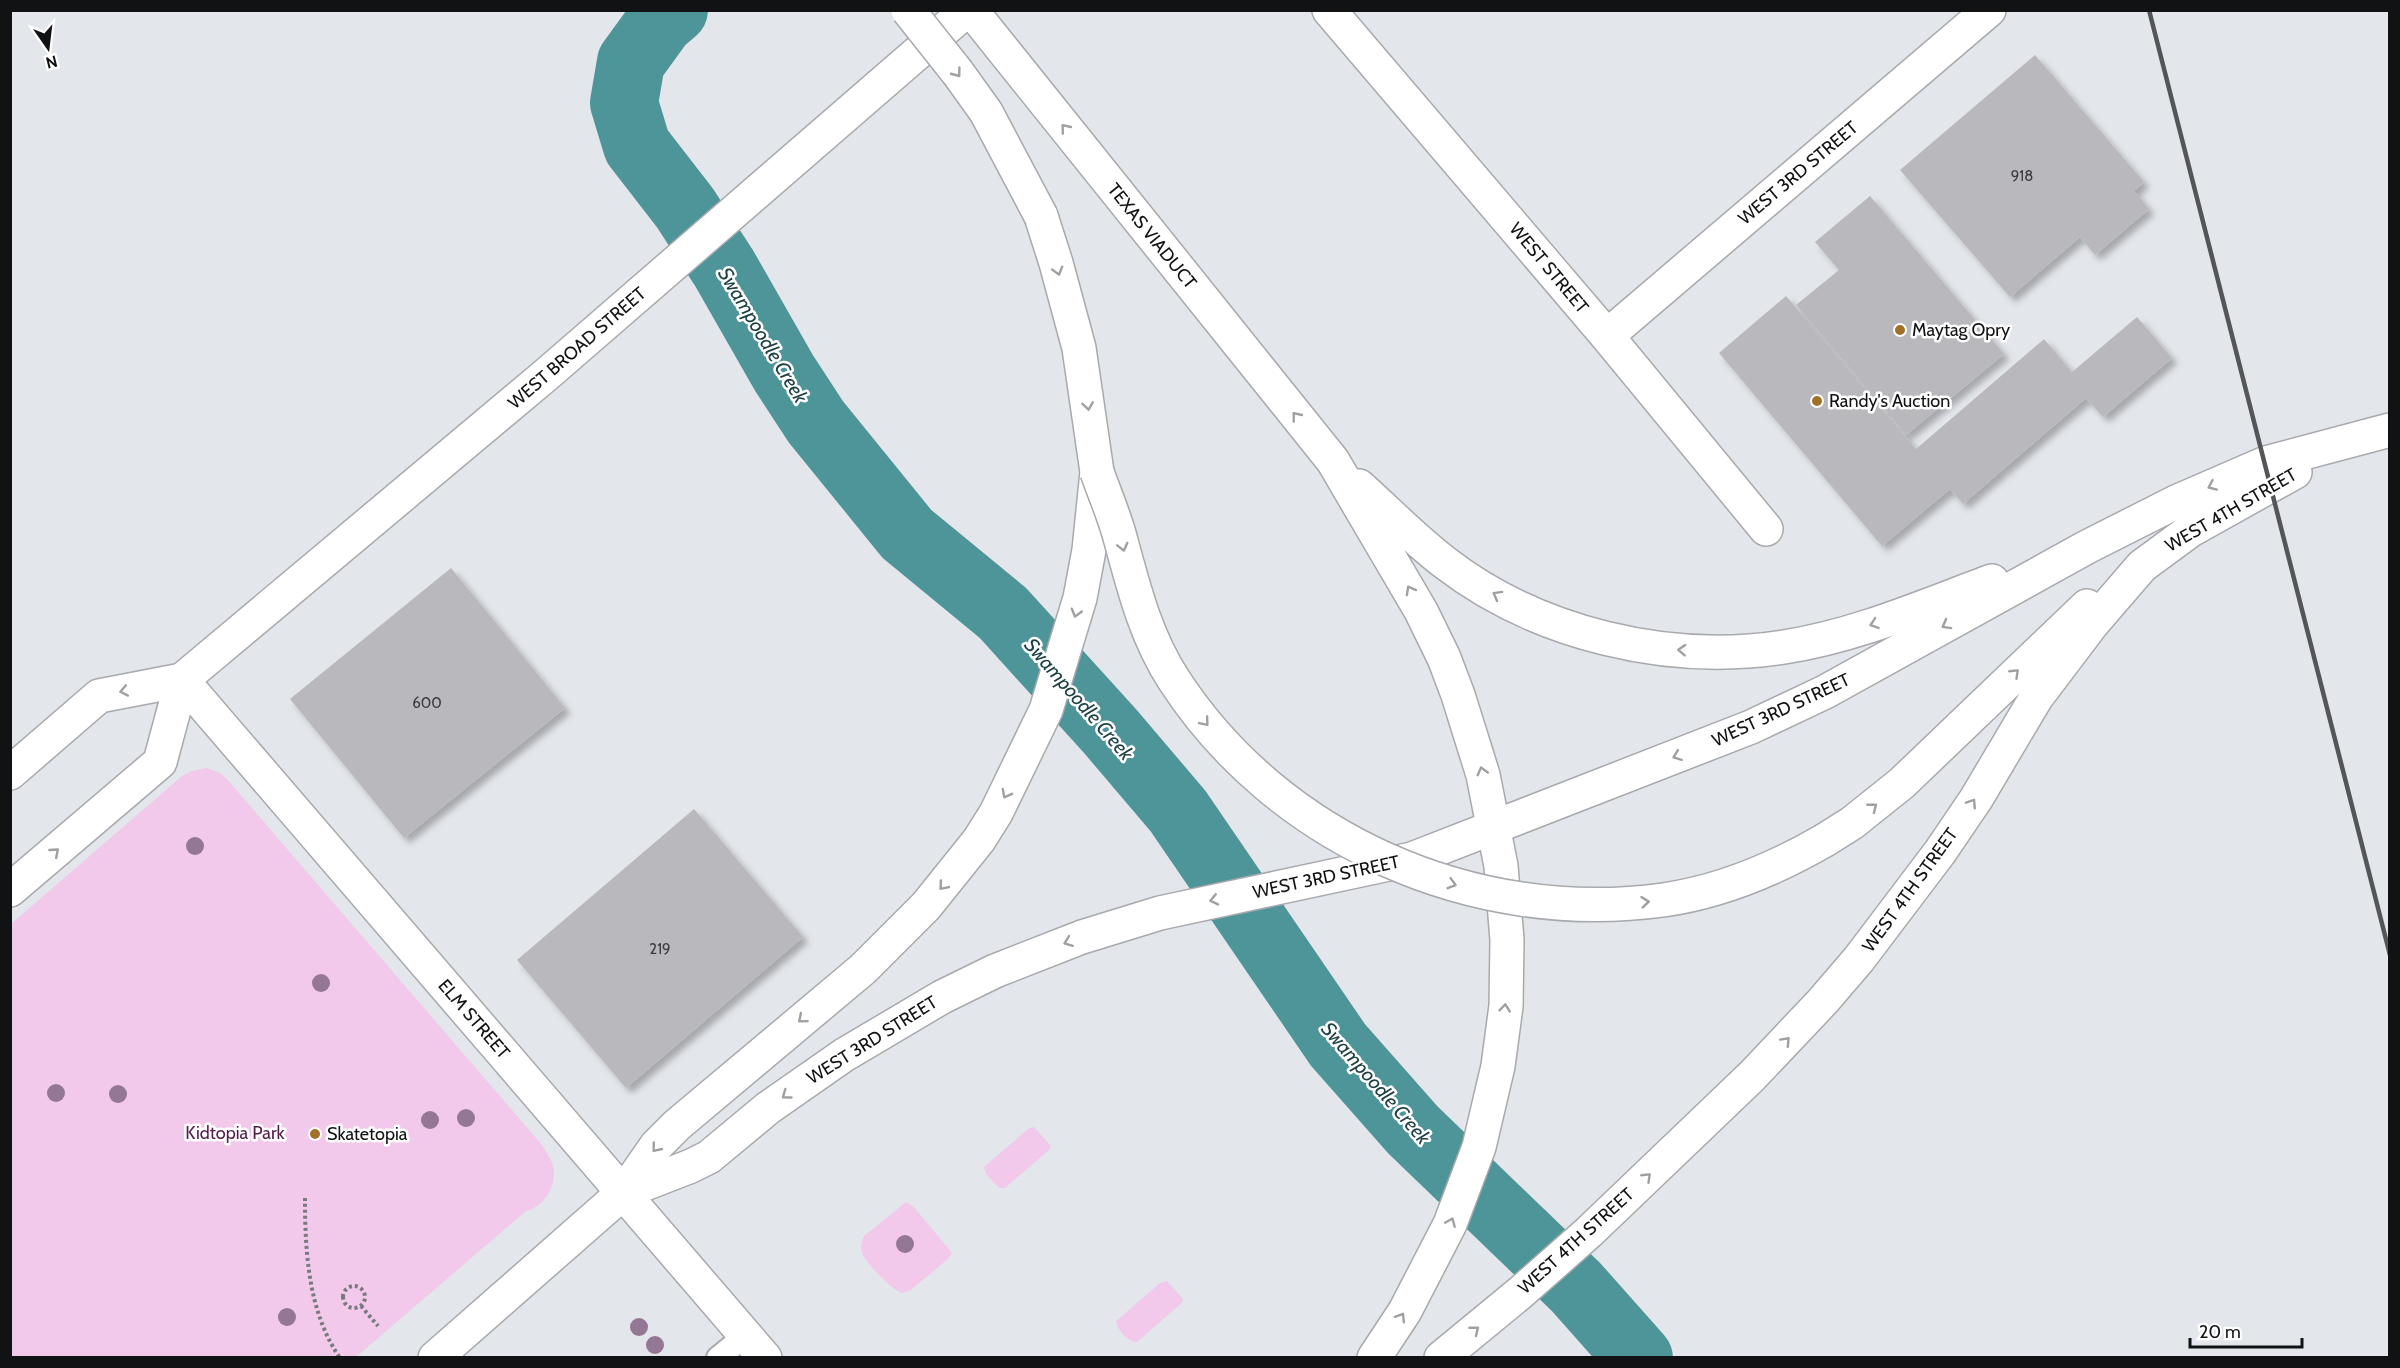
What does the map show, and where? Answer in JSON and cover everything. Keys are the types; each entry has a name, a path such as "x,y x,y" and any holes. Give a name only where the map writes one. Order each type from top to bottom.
{"main road":[{"path":"908,10 986,112 1041,216 1079,348 1097,472 1120,538 1139,609 1172,677 1216,735 1271,788 1304,814 1349,842 1414,872 1487,893 1572,904 1619,905 1665,900 1738,881 1801,854 1852,823 1902,783 2095,599 2142,566"},
{"name":"WEST BROAD STREET","path":"10,773 99,696 182,681 575,350 969,10"},
{"name":"TEXAS VIADUCT","path":"969,10 1332,461"},
{"name":"WEST STREET","path":"1329,10 1607,336 1766,529"},
{"name":"WEST 3RD STREET","path":"1607,336 1989,10"},
{"name":"WEST 4TH STREET","path":"2266,463 2381,432"},
{"name":"WEST 4TH STREET","path":"1441,1358 1589,1232 1752,1076 1859,959 1940,852 1976,799 2036,698 2092,624 2142,566 2169,544 2271,484 2381,432"},
{"path":"1332,461 1444,562 1510,603 1581,632 1662,649 1739,652 1785,647 1828,637 1866,627 2087,547"},
{"path":"1332,461 1395,565 1444,658 1474,744 1495,828 1502,866 1508,940 1506,1006 1498,1066 1488,1115 1464,1190 1425,1275 1374,1358"},
{"name":"WEST 3RD STREET","path":"435,1358 624,1192 709,1157 768,1108 811,1077 891,1026 995,971 1123,923 1236,896 1412,859 1751,727 1825,692 2087,547 2176,502 2266,463"},
{"path":"624,1192 656,1146 677,1125 896,939 980,840 1028,751 1046,710 1064,655 1080,598 1089,550 1097,472"},
{"path":"10,890 160,762 182,681"},
{"name":"ELM STREET","path":"182,681 755,1346"}],"lane":[{"path":"718,1358 755,1346"}],"path":[{"path":"304,1198 308,1269 326,1333 340,1358"},
{"path":"355,1286 361,1289 365,1296 361,1306 352,1309 345,1304 342,1296 347,1288 355,1286"},
{"path":"361,1306 378,1326"}],"green space":[{"name":"Kidtopia Park","path":"207,768 226,778 542,1145 553,1166 551,1188 539,1205 526,1211 356,1357 11,1357 11,924 182,776"},
{"path":"1034,1127 1051,1146 1050,1149 1005,1188 999,1188 986,1174 984,1167 1028,1129"},
{"path":"906,1202 913,1206 952,1253 911,1290 902,1293 887,1283 870,1265 862,1253 861,1246 864,1236"},
{"path":"1167,1281 1183,1299 1182,1303 1137,1342 1127,1338 1118,1328 1116,1321 1160,1283"}],"building":[{"path":"2035,55 2144,182 2134,191 2149,209 2095,255 2080,237 2010,297 1900,170"},
{"name":"Maytag Opry","path":"1870,196 2004,354 1906,435 1796,305 1839,270 1815,242"},
{"path":"1786,296 1916,449 2044,339 2072,372 2137,317 2172,358 2103,417 2086,398 1963,504 1950,489 1882,546 1719,353"},
{"path":"451,568 565,708 404,838 290,699"},
{"path":"694,809 803,937 626,1088 517,960"}],"waterway":[{"name":"Swampoodle Creek","path":"674,10 660,22 631,62 624,103 637,146 685,208 724,268 784,373 816,422 907,534 1003,613 1110,731 1178,811 1338,1045 1413,1130 1576,1287 1639,1358"}],"railway":[{"path":"2149,10 2390,955"}],"place":[{"name":"Maytag Opry","path":"1900,330"},
{"name":"Randy's Auction","path":"1817,401"},
{"name":"Skatetopia","path":"315,1134"}]}
